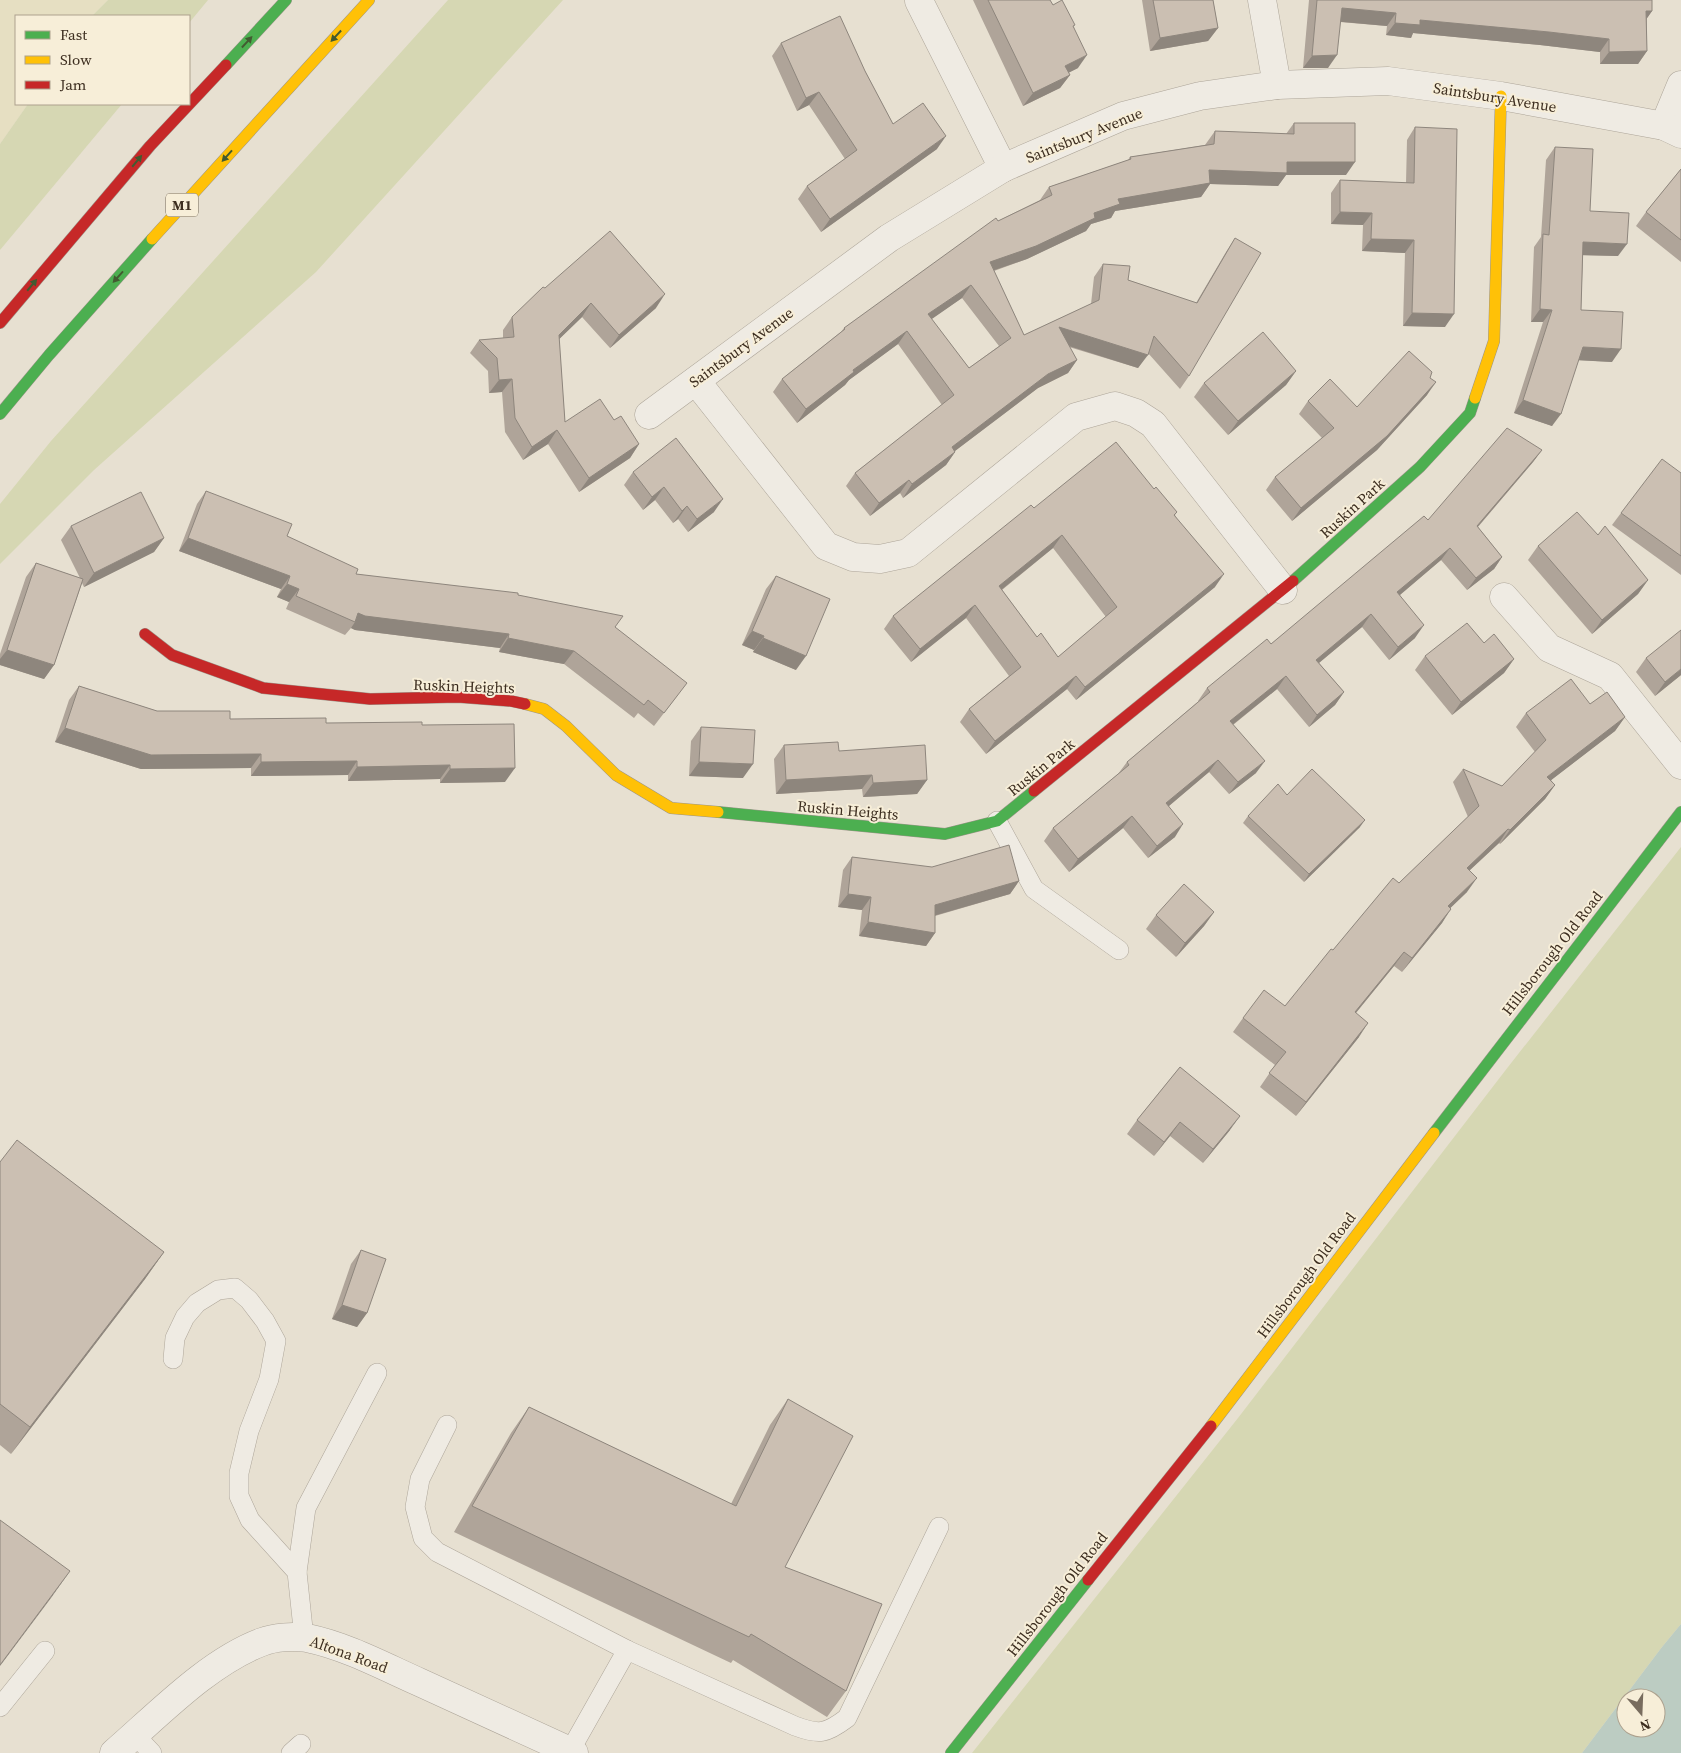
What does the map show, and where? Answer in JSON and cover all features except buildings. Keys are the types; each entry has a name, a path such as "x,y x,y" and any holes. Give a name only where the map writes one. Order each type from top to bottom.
{"main road":[{"path":"190,103 286,0"},
{"name":"M1","path":"0,414 48,355 369,0"},
{"name":"Ruskin Park","path":"997,821 1283,590 1420,467 1470,413 1494,341 1501,96"},
{"path":"0,323 150,146 188,105"},
{"name":"Ruskin Heights","path":"145,634 172,655 264,688 370,699 458,698 511,701 544,709 566,726 616,775 671,808 945,834 997,821"},
{"name":"Hillsborough Old Road","path":"951,1753 1223,1410 1561,966 1681,812"}],"street":[{"path":"1262,0 1277,85"},
{"path":"919,1 1003,168"},
{"name":"Saintsbury Avenue","path":"649,415 889,238 1003,168 1123,116 1200,96 1277,85 1388,81 1501,96 1673,130"},
{"path":"1673,130 1681,85"},
{"path":"696,381 826,546 853,557 871,559 908,553 1076,417 1115,406 1136,413 1153,424 1283,590"},
{"path":"1504,597 1549,648 1610,676 1681,765"},
{"name":"Altona Road","path":"114,1753 144,1744 204,1675 235,1653 263,1641 284,1637 304,1638 330,1644 380,1664 572,1752"}],"lane":[{"path":"997,821 1034,889 1119,950"},
{"path":"173,1358 175,1338 185,1318 197,1303 218,1290 235,1288 249,1300 266,1321 276,1341 269,1379 249,1432 239,1473 239,1496 250,1520 296,1572"},
{"path":"304,1638 296,1572 306,1508 377,1373"},
{"path":"447,1425 420,1479 416,1507 423,1538 437,1552 627,1650 812,1732 832,1730 847,1718 939,1527"},
{"path":"0,1706 45,1650"},
{"path":"572,1752 627,1650"}],"shaded area":[{"path":"0,0 108,0 93,15 15,15 15,105 27,105 0,144"},
{"path":"1681,1624 1681,1753 1582,1753 1616,1708 1616,1738 1666,1738 1666,1688 1631,1688"}],"green space":[{"path":"108,0 208,0 190,22 190,15 93,15"},
{"path":"448,0 563,0 316,272 94,470 0,564 0,504 51,441"},
{"path":"27,105 121,105 0,250 0,144"},
{"path":"1681,847 1681,1624 1631,1688 1616,1688 1616,1708 1582,1753 972,1753 1238,1418 1508,1067"}],"traffic: fast":[{"path":"226,65 286,0"},
{"path":"0,414 49,355 152,239"},
{"path":"1293,581 1420,467 1470,413 1475,398"},
{"path":"718,812 945,834 997,821 1034,791"},
{"path":"1434,1133 1681,812"},
{"path":"951,1753 1088,1580"}],"traffic: slow":[{"path":"152,239 369,0"},
{"path":"1475,398 1494,341 1501,96"},
{"path":"525,704 544,709 566,726 616,775 671,808 718,812"},
{"path":"1211,1426 1434,1133"}],"traffic: jam":[{"path":"190,103 226,65"},
{"path":"0,323 150,146 188,105"},
{"path":"1034,791 1293,581"},
{"path":"145,634 172,655 263,688 370,699 458,697 511,701 525,704"},
{"path":"1088,1580 1211,1426"}]}
